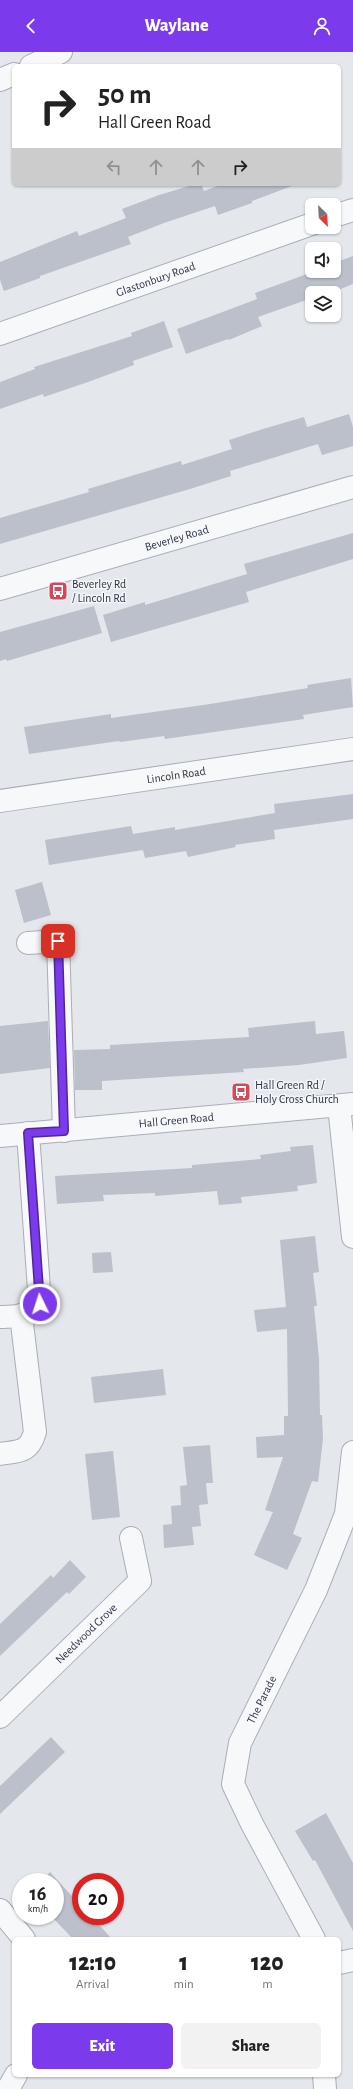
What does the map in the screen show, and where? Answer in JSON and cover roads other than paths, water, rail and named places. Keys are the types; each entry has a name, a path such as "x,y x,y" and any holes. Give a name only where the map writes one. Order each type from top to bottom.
{"street":[{"path":"35,64 61,52"},
{"path":"0,80 12,75"},
{"path":"341,214 353,210"},
{"name":"Glastonbury Road","path":"0,334 305,226"},
{"name":"Beverley Road","path":"0,589 353,487"},
{"name":"Lincoln Road","path":"0,801 353,749"},
{"path":"28,942 58,941 64,1131"},
{"path":"346,1105 353,1237"},
{"name":"Hall Green Road","path":"0,1136 346,1105"},
{"path":"0,1454 23,1451 32,1443 35,1432 10,1316 28,1315 38,1309 40,1304 28,1133"},
{"name":"The Parade","path":"313,1937 252,1824 233,1784 240,1743 316,1590 346,1514 353,1452"},
{"name":"Needwood Grove","path":"0,1717 140,1581 131,1538"},
{"path":"0,1910 23,1937"},
{"path":"341,1963 353,1960"},
{"path":"8,2089 15,2077"},
{"path":"324,2077 324,2089"}],"place":[{"name":"Beverley Rd / Lincoln Rd","path":"58,591"},
{"name":"Hall Green Rd / Holy Cross Church","path":"241,1092"}]}
